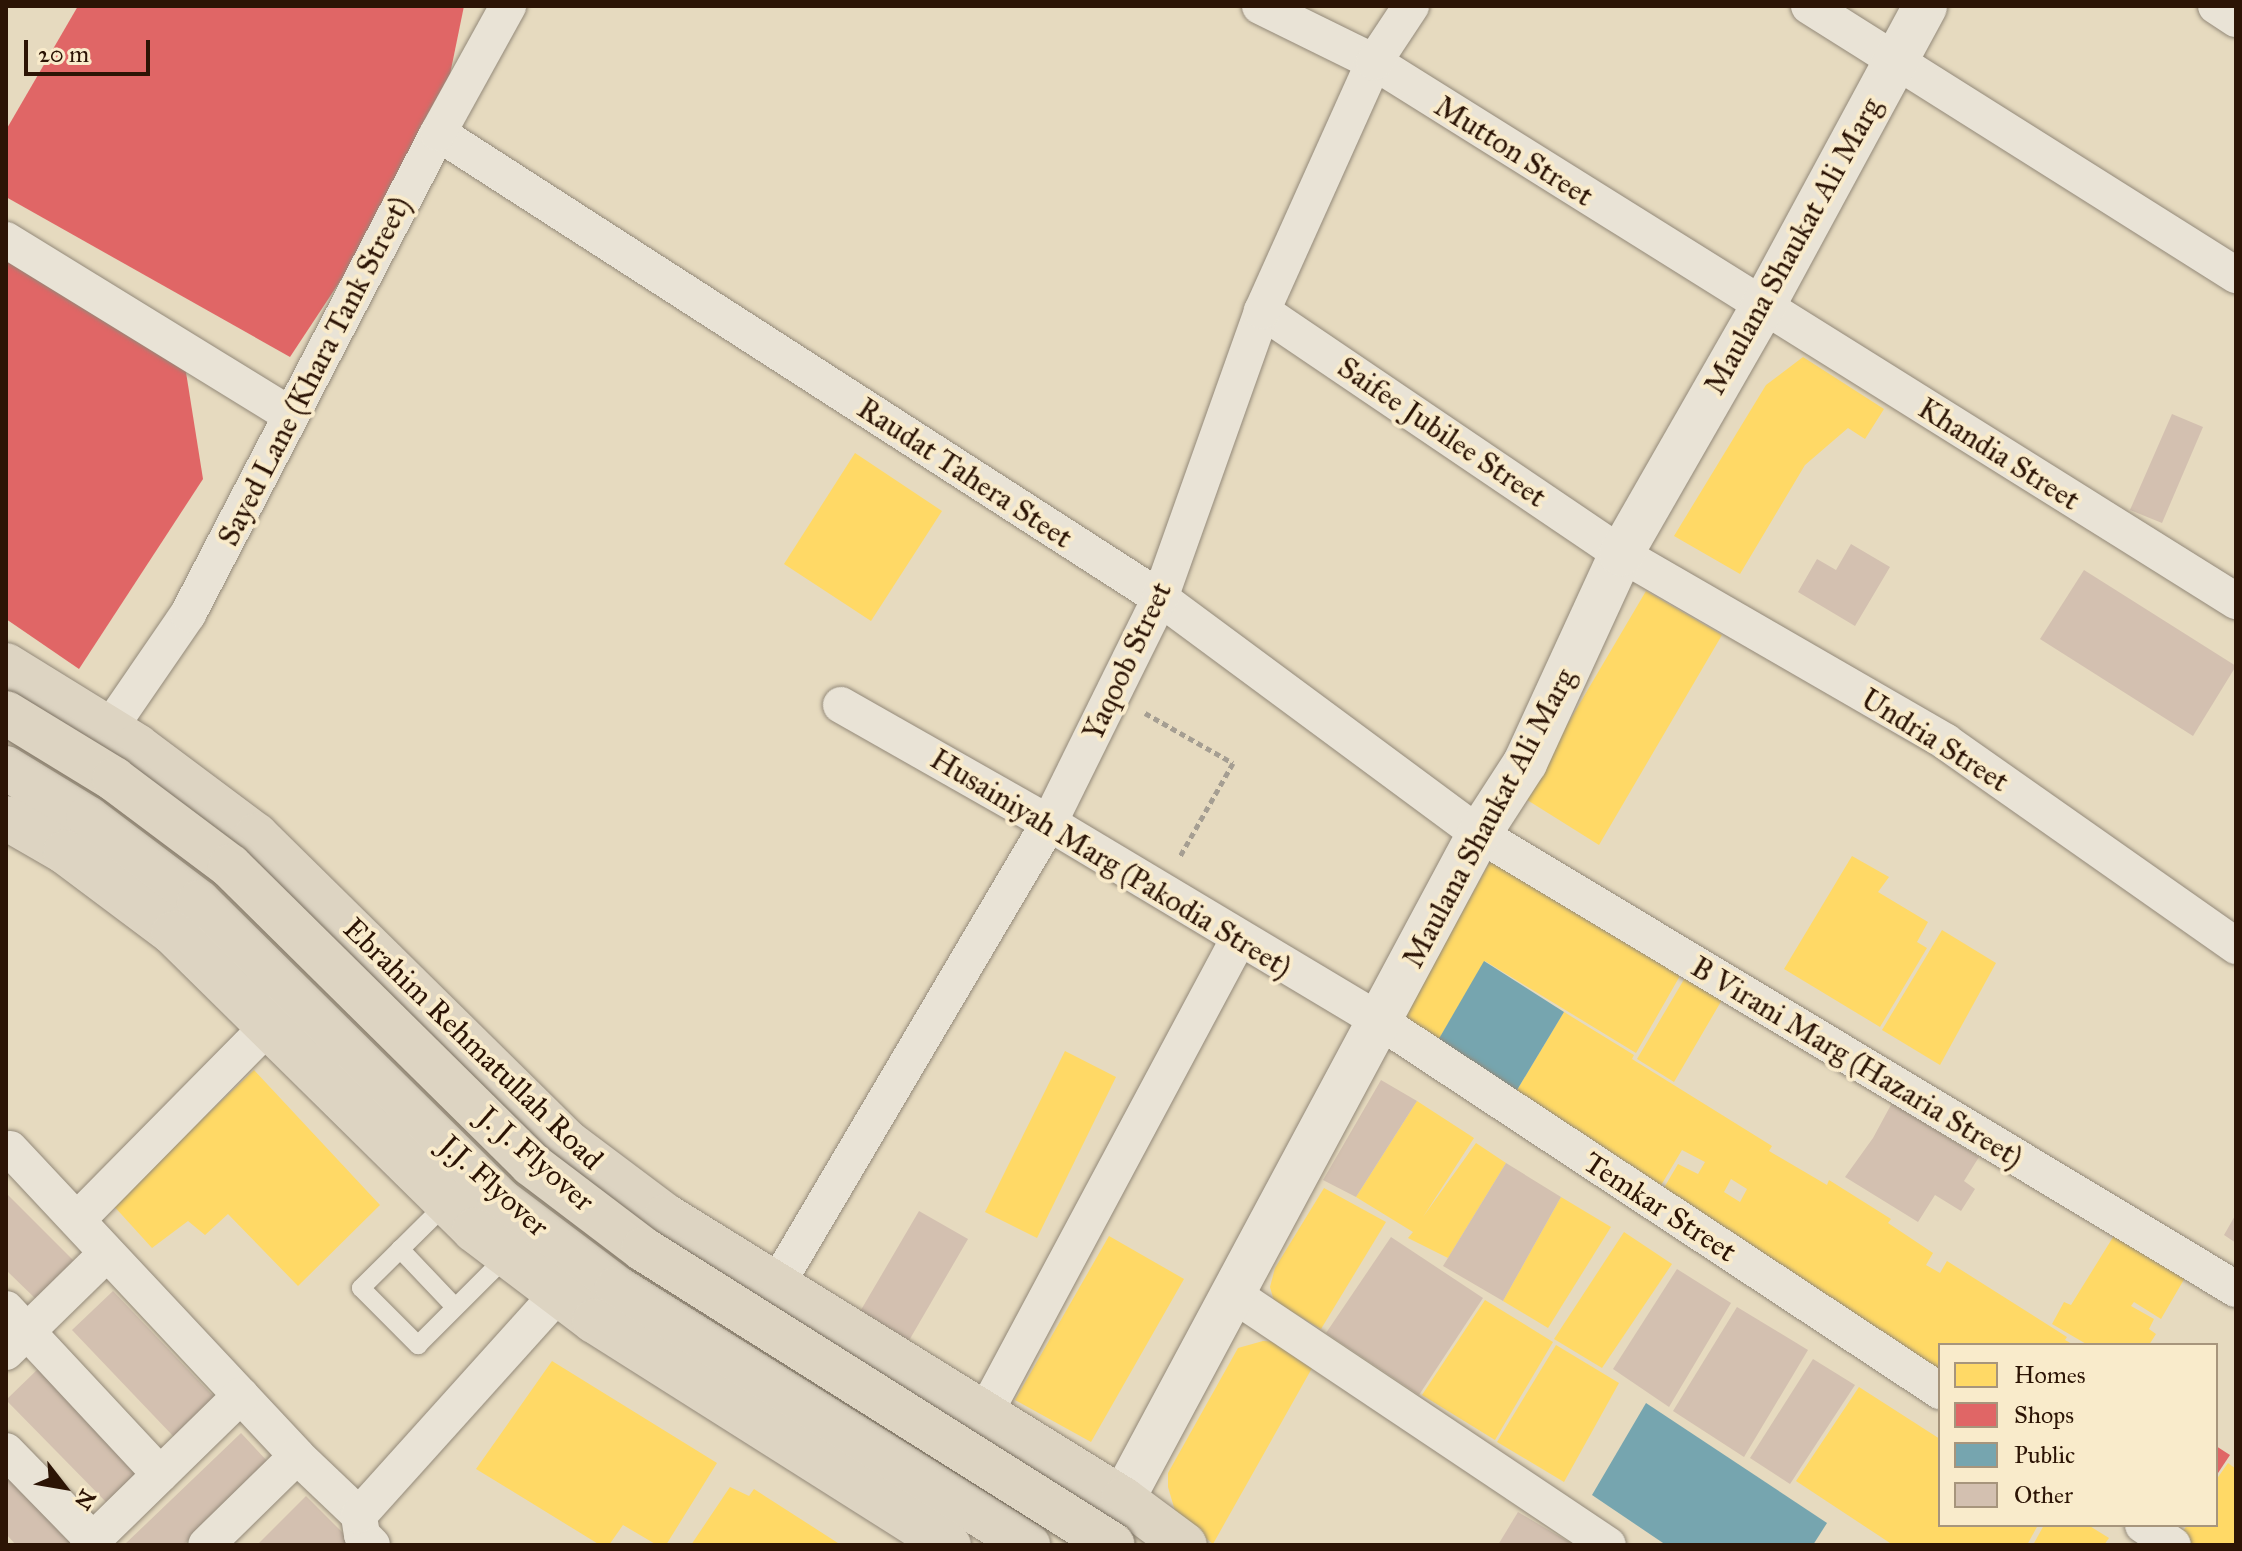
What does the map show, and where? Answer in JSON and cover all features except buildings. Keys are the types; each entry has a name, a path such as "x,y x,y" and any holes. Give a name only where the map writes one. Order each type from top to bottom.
{"main road":[{"name":"Maulana Shaukat Ali Marg","path":"1098,1545 1381,1022 1479,834 1525,763 1621,554 1762,308 1925,6"},
{"name":"Ebrahim Rehmatullah Road","path":"6,665 109,729 256,835 566,1141 666,1216 1123,1499 1185,1545"},
{"name":"J. J. Flyover","path":"6,713 114,779 230,866 531,1164 643,1249 1113,1545"},
{"name":"J.J. Flyover","path":"6,768 88,818 199,902 500,1200 617,1288 1028,1545"},
{"path":"6,818 65,852 173,933 474,1230 507,1256 594,1321 949,1545"}],"street":[{"name":"Sayed Lane (Khara Tank Street)","path":"109,729 188,614 438,133 508,6"},
{"name":"Mutton Street","path":"1260,6 1374,62 1762,308"},
{"name":"Yaqoob Street","path":"777,1284 1049,823 1113,694 1160,598 1262,311 1374,62 1411,6"},
{"path":"1809,6 2236,275"},
{"path":"2216,6 2236,19"},
{"name":"Raudat Tahera Steet","path":"438,133 1160,598 1479,834"},
{"path":"6,240 291,415"},
{"name":"Khandia Street","path":"1762,308 2236,601"},
{"name":"Saifee Jubilee Street","path":"1262,311 1621,554"},
{"name":"Undria Street","path":"1621,554 1946,742 2236,946"},
{"name":"Husainiyah Marg (Pakodia Street)","path":"841,705 1049,823 1381,1022"},
{"name":"B Virani Marg (Hazaria Street)","path":"1479,834 2236,1289"},
{"path":"985,1413 1239,938"},
{"name":"Temkar Street","path":"1381,1022 1938,1390"},
{"path":"77,1220 267,1027"},
{"path":"10,1149 366,1530 558,1294"},
{"path":"107,1253 13,1331 160,1474"},
{"path":"1233,1294 1608,1545"},
{"path":"6,1451 90,1543 241,1395"},
{"path":"206,1545 297,1456"},
{"path":"2146,1527 2173,1545"}],"lane":[{"path":"447,1203 361,1288 418,1345 507,1256"},
{"path":"400,1249 454,1306"}],"path":[{"path":"1113,694 1233,763 1160,891"}]}
